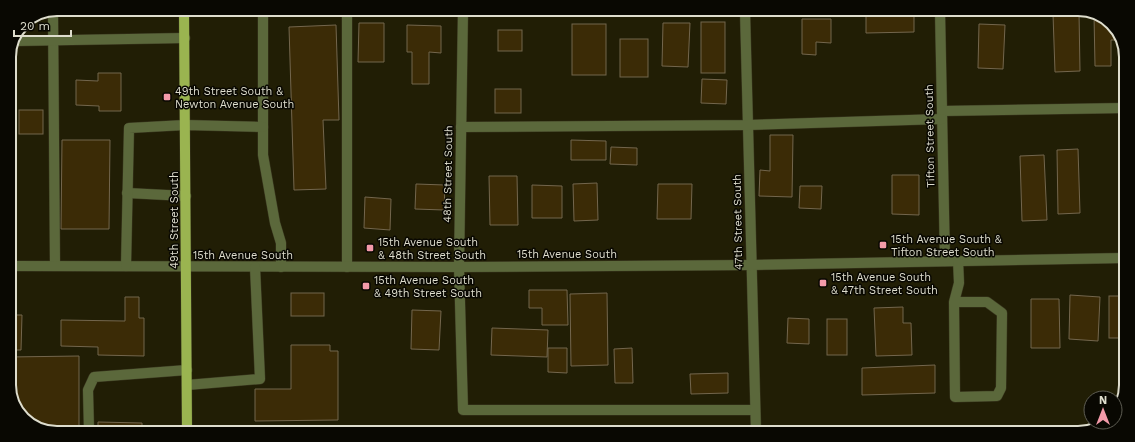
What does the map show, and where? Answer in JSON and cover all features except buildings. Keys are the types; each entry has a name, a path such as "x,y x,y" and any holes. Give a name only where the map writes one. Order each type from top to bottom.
{"main road":[{"name":"49th Street South","path":"184,16 187,426"}],"street":[{"path":"53,16 55,265"},
{"path":"263,16 263,154 281,243 281,267"},
{"path":"347,16 347,267"},
{"name":"48th Street South","path":"463,16 459,267 463,410 755,410"},
{"name":"47th Street South","path":"745,16 756,426"},
{"name":"Tifton Street South","path":"940,16 944,261"},
{"path":"19,41 185,38"},
{"path":"461,127 748,125 942,115 1119,108"},
{"path":"126,266 129,128 185,125 263,127"},
{"path":"128,193 186,196"},
{"name":"15th Avenue South","path":"16,266 459,267 751,265 1119,258"},
{"path":"954,302 987,302 1002,313 1001,388 997,396 955,397 954,302 959,283 958,260"},
{"path":"187,385 260,379 255,267"},
{"path":"89,426 88,390 94,377 187,370"}],"place":[{"name":"49th Street South & Newton Avenue South","path":"167,97"},
{"name":"15th Avenue South & Tifton Street South","path":"883,245"},
{"name":"15th Avenue South & 48th Street South","path":"370,248"},
{"name":"15th Avenue South & 47th Street South","path":"823,283"},
{"name":"15th Avenue South & 49th Street South","path":"366,286"}]}
